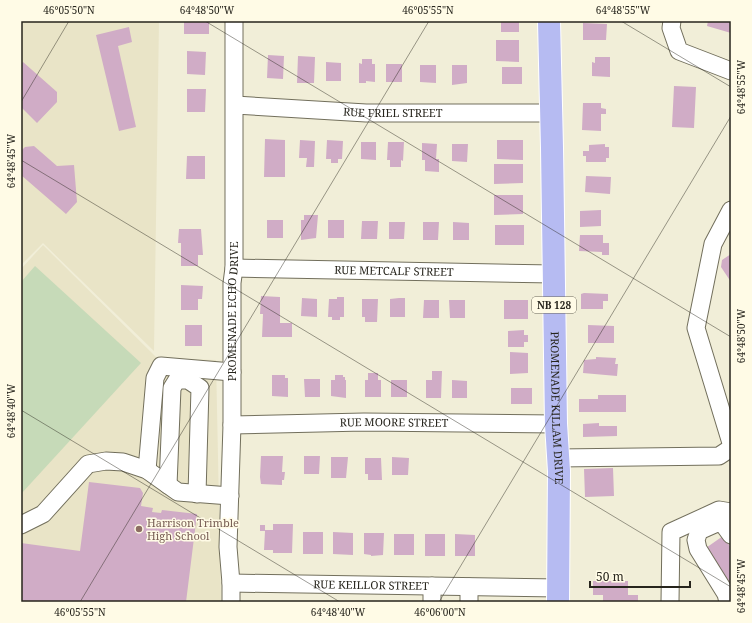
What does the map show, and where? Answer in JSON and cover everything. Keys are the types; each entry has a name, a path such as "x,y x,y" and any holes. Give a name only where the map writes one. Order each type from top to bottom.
{"main road":[{"name":"PROMENADE KILLAM DRIVE","path":"549,21 556,424 558,458 558,595"}],"street":[{"name":"PROMENADE ECHO DRIVE","path":"231,602 228,547 232,425 232,287 234,268 234,21"},
{"path":"672,21 671,28 679,51 731,71"},
{"name":"RUE FRIEL STREET","path":"235,105 366,113 551,113"},
{"path":"731,210 713,244 696,328 731,444"},
{"name":"RUE METCALF STREET","path":"234,268 554,274"},
{"path":"147,470 155,378 161,366 232,372"},
{"path":"168,484 172,388 177,380 188,380 200,388 197,494"},
{"name":"RUE MOORE STREET","path":"232,425 364,422 556,424"},
{"path":"558,458 719,456 731,448"},
{"path":"21,525 43,514 88,464 106,461 123,462 147,470 178,492 230,496"},
{"path":"670,602 671,532 719,510 731,512"},
{"path":"728,602 726,594 698,549 696,540 699,531 717,523 723,524 731,534"},
{"name":"RUE KEILLOR STREET","path":"231,583 432,594 558,595"}],"shaded area":[{"path":"21,21 159,21 154,351 43,243 21,265"},
{"path":"43,245 157,358 216,360 221,602 21,602 21,269"}],"green space":[{"path":"35,266 141,363 21,494 21,282"}],"building":[{"path":"184,21 209,21 209,34 184,34"},
{"path":"501,21 519,21 519,32 501,32"},
{"path":"708,21 731,21 731,33 707,26"},
{"path":"583,23 607,24 606,40 583,40"},
{"path":"129,27 132,42 118,46 136,127 119,131 96,35"},
{"path":"496,40 519,40 519,62 496,61"},
{"path":"187,51 206,52 205,75 187,74"},
{"path":"268,55 284,56 283,79 267,78"},
{"path":"298,56 315,57 314,83 297,83"},
{"path":"595,57 610,57 610,77 592,76 592,62 595,63"},
{"path":"362,59 372,59 372,64 375,64 375,82 366,81 366,83 359,83 359,63 362,64"},
{"path":"23,62 57,92 57,102 37,123 21,107 21,64"},
{"path":"326,62 341,63 341,81 326,81"},
{"path":"386,64 402,64 402,82 386,82"},
{"path":"420,65 436,65 436,83 420,82"},
{"path":"452,65 467,65 467,83 452,85"},
{"path":"502,67 522,67 522,84 502,84"},
{"path":"674,86 696,87 694,128 672,127"},
{"path":"187,89 206,89 205,112 187,112"},
{"path":"583,103 601,103 601,108 606,109 606,114 601,114 601,131 582,130"},
{"path":"265,139 285,140 285,177 264,177"},
{"path":"300,140 315,141 314,167 306,167 307,158 299,158"},
{"path":"327,140 343,141 342,159 338,159 338,163 331,163 331,159 326,159"},
{"path":"497,140 523,140 523,160 497,159"},
{"path":"361,142 376,142 376,160 361,159"},
{"path":"388,142 404,142 403,161 401,160 401,167 390,167 390,160 387,160"},
{"path":"422,143 437,144 436,159 439,159 439,172 425,171 425,160 422,160"},
{"path":"452,144 468,144 467,162 452,161"},
{"path":"605,144 605,147 609,147 609,158 606,158 606,162 586,162 586,156 583,156 583,151 589,151 589,145"},
{"path":"34,146 57,166 74,165 77,202 66,214 21,175 21,151 25,147"},
{"path":"187,156 205,156 205,179 186,179"},
{"path":"494,164 523,164 523,183 494,184"},
{"path":"586,176 611,177 610,194 585,192"},
{"path":"494,195 523,195 523,214 494,215"},
{"path":"601,210 601,226 580,227 580,211"},
{"path":"304,215 318,215 316,238 301,240 301,220 304,220"},
{"path":"267,220 283,220 283,238 267,238"},
{"path":"328,220 344,220 344,238 328,238"},
{"path":"362,221 378,221 377,239 361,239"},
{"path":"389,222 405,222 404,239 389,239"},
{"path":"423,222 439,222 438,240 423,240"},
{"path":"453,222 469,223 469,240 453,240"},
{"path":"495,225 524,225 524,245 495,245"},
{"path":"179,229 201,229 203,255 198,255 198,266 181,266 181,243 178,243"},
{"path":"580,235 603,235 603,243 609,243 609,255 602,255 602,252 579,251"},
{"path":"731,254 731,282 721,267 722,260"},
{"path":"181,285 203,286 202,299 198,299 198,310 181,310"},
{"path":"581,294 608,294 608,301 603,301 603,309 581,309"},
{"path":"261,296 280,297 280,323 292,323 292,337 262,337 263,314 260,314"},
{"path":"337,297 344,297 344,317 340,317 340,320 332,320 332,317 328,317 329,299 337,299"},
{"path":"302,298 317,299 317,317 301,316"},
{"path":"405,298 405,317 390,317 390,299"},
{"path":"362,299 378,299 377,322 365,322 365,317 362,317"},
{"path":"424,300 439,300 439,318 423,318"},
{"path":"449,300 465,300 465,318 450,318"},
{"path":"504,300 528,300 528,319 504,319"},
{"path":"185,325 202,325 202,346 185,346"},
{"path":"588,325 614,326 614,343 588,343"},
{"path":"524,330 524,335 528,335 528,342 524,342 524,347 508,347 508,331"},
{"path":"510,352 528,353 528,373 510,374"},
{"path":"596,357 616,358 615,364 618,364 617,376 583,373 584,360 596,359"},
{"path":"432,371 442,371 441,398 426,398 426,380 432,380"},
{"path":"368,373 378,373 378,380 381,380 381,397 365,397 365,380 368,380"},
{"path":"272,375 285,375 285,378 288,378 288,397 272,396"},
{"path":"335,375 343,375 343,377 345,377 346,398 331,396 331,380 335,380"},
{"path":"304,379 320,379 320,397 305,397"},
{"path":"391,380 407,380 407,397 391,397"},
{"path":"452,380 467,381 467,398 452,398"},
{"path":"511,388 532,388 532,404 511,404"},
{"path":"598,395 626,395 626,412 579,412 579,399 598,399"},
{"path":"599,423 599,426 617,426 617,436 583,437 583,424"},
{"path":"261,456 283,456 282,472 285,472 282,485 261,484"},
{"path":"304,456 320,456 319,474 304,474"},
{"path":"331,457 348,457 346,478 331,478"},
{"path":"392,457 409,458 408,475 392,475"},
{"path":"365,458 381,458 382,480 368,480 368,474 365,474"},
{"path":"613,468 614,496 585,497 584,469"},
{"name":"Harrison Trimble High School","path":"89,482 140,488 143,493 141,506 153,508 152,512 161,513 162,510 197,514 186,602 21,602 21,543 80,551"},
{"path":"273,524 293,524 292,553 273,553 273,550 264,550 265,531 260,531 260,525 265,525 265,530 273,530"},
{"path":"303,532 323,532 323,554 303,554"},
{"path":"333,532 353,533 353,555 333,554"},
{"path":"364,533 384,533 383,555 371,556 364,554"},
{"path":"394,534 414,534 414,555 394,555"},
{"path":"425,534 445,534 445,556 425,556"},
{"path":"455,534 475,535 475,556 455,556"},
{"path":"723,536 731,548 731,593 703,550"},
{"path":"593,581 628,581 628,595 638,595 638,602 603,602 603,595 593,595"}],"place":[{"name":"Harrison Trimble High School","path":"139,529"}]}
